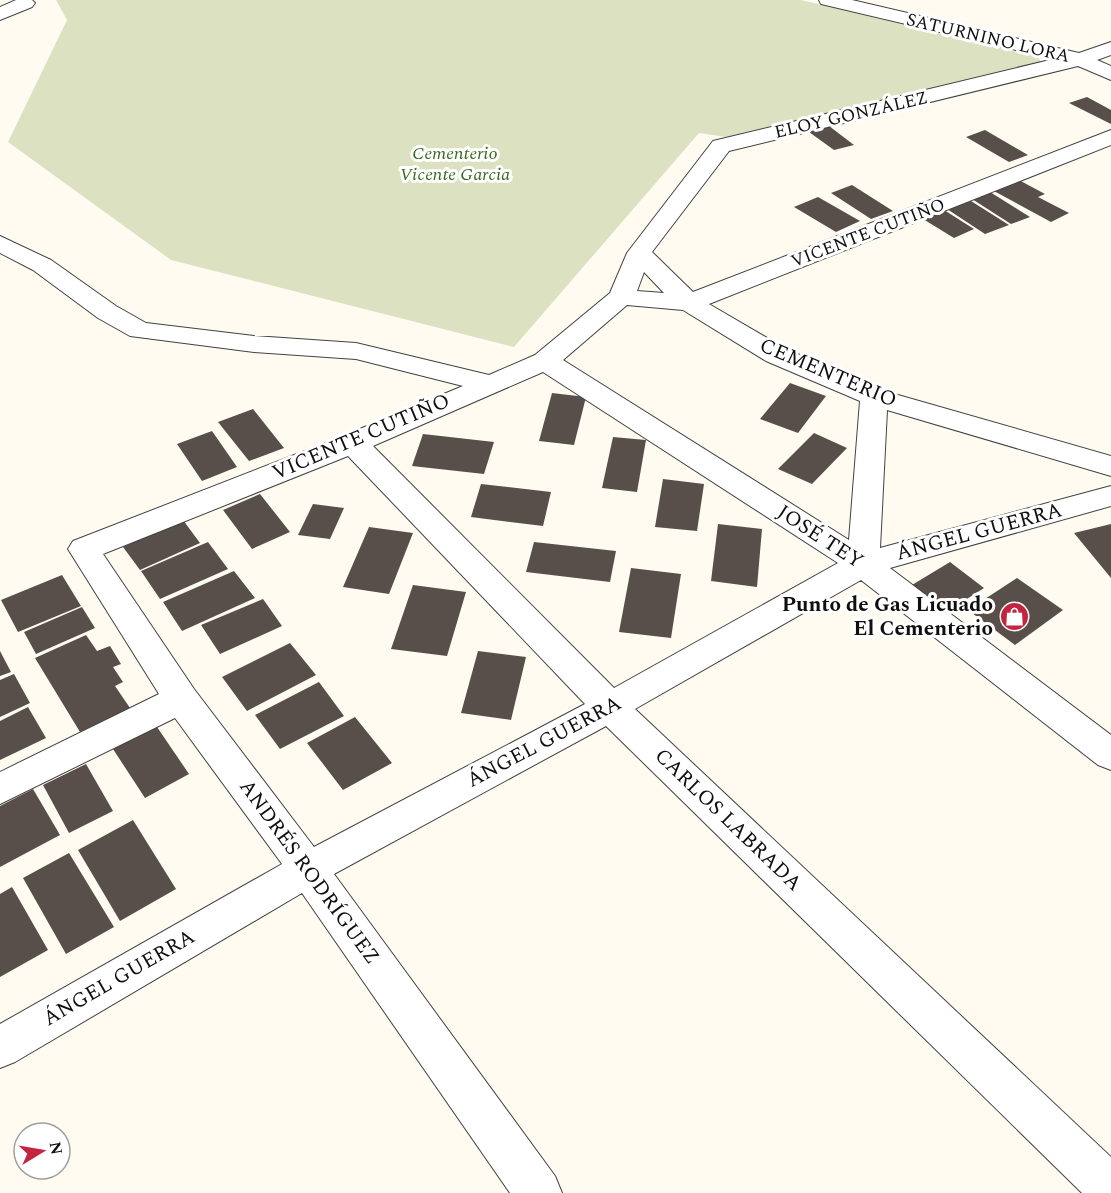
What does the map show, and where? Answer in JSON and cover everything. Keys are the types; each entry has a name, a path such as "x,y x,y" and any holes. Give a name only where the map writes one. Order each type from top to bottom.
{"street":[{"name":"SATURNINO LORA","path":"828,0 1080,59 1111,74"},
{"path":"0,14 25,3"},
{"name":"ELOY GONZÁLEZ","path":"639,253 722,146 1080,59 1111,48"},
{"name":"VICENTE CUTIÑO","path":"621,297 689,303 1111,138"},
{"path":"0,243 42,265 107,312 139,330 254,344 356,351 487,383"},
{"name":"VICENTE CUTIÑO","path":"84,549 353,443 487,383 545,361 621,297 639,253"},
{"name":"CEMENTERIO","path":"639,253 689,303 776,355 874,397 1111,466"},
{"name":"JOSÉ TEY","path":"545,361 863,564 1111,755"},
{"path":"863,564 874,397"},
{"name":"CARLOS LABRADA","path":"353,443 610,707 1111,1190"},
{"name":"ÁNGEL GUERRA","path":"0,1047 308,869 610,707 863,564 1111,496"},
{"name":"ANDRÉS RODRÍGUEZ","path":"84,549 181,699 308,869 538,1193"},
{"path":"0,789 181,699"}],"green space":[{"name":"Cementerio Vicente Garcia","path":"56,0 801,0 1038,57 1042,64 726,137 699,133 514,347 171,260 8,142 67,20"}],"building":[{"path":"1087,97 1111,110 1111,124 1069,103"},
{"path":"829,126 854,145 834,150 809,132"},
{"path":"985,130 1028,155 1009,162 966,137"},
{"path":"1017,179 1045,194 1038,197 1069,213 1051,222 992,190"},
{"path":"852,185 893,211 871,219 831,193"},
{"path":"990,192 1030,217 1011,224 972,199"},
{"path":"818,197 860,221 836,232 794,207"},
{"path":"971,201 1009,225 985,234 947,209"},
{"path":"944,210 974,229 954,238 923,219"},
{"path":"790,383 826,396 798,433 760,419"},
{"path":"552,393 586,397 574,445 539,441"},
{"path":"253,409 284,448 249,461 218,422"},
{"path":"212,431 237,467 202,481 177,444"},
{"path":"814,433 847,448 812,484 778,469"},
{"path":"423,434 494,442 484,474 412,466"},
{"path":"613,437 646,440 637,492 602,488"},
{"path":"663,479 704,484 697,531 655,527"},
{"path":"481,484 551,492 543,526 471,517"},
{"path":"260,494 290,532 252,549 223,510"},
{"path":"313,504 344,508 330,539 298,535"},
{"path":"183,520 200,543 140,570 123,547"},
{"path":"718,524 762,529 757,587 711,581"},
{"path":"1111,524 1111,578 1074,533"},
{"path":"369,527 413,533 389,594 343,587"},
{"path":"208,542 228,569 160,599 141,571"},
{"path":"534,542 616,551 610,582 526,572"},
{"path":"950,562 984,588 942,615 907,588"},
{"path":"631,568 681,574 671,638 619,632"},
{"path":"234,571 255,598 182,631 163,602"},
{"path":"62,575 81,606 18,632 1,600"},
{"path":"1017,578 1063,610 1015,645 968,610"},
{"path":"413,585 466,592 447,656 391,649"},
{"path":"263,599 282,626 220,654 201,625"},
{"path":"82,607 95,628 36,654 24,632"},
{"path":"86,635 97,651 110,646 121,664 113,667 123,682 115,686 130,708 80,732 35,658"},
{"path":"290,643 316,675 247,711 222,677"},
{"path":"0,651 11,672 0,676"},
{"path":"478,651 526,657 511,720 461,713"},
{"path":"14,674 30,703 0,717 0,680"},
{"path":"319,682 344,716 280,749 255,715"},
{"path":"28,707 46,738 0,760 0,721"},
{"path":"355,717 392,763 343,790 307,743"},
{"path":"157,727 189,774 145,798 113,749"},
{"path":"86,764 113,811 69,833 43,785"},
{"path":"33,789 60,835 0,867 0,806"},
{"path":"133,820 176,889 120,921 78,850"},
{"path":"69,853 114,927 66,954 23,878"},
{"path":"12,887 48,950 0,977 0,894"}],"place":[{"name":"Punto de Gas Licuado El Cementerio","path":"1014,617"}]}
